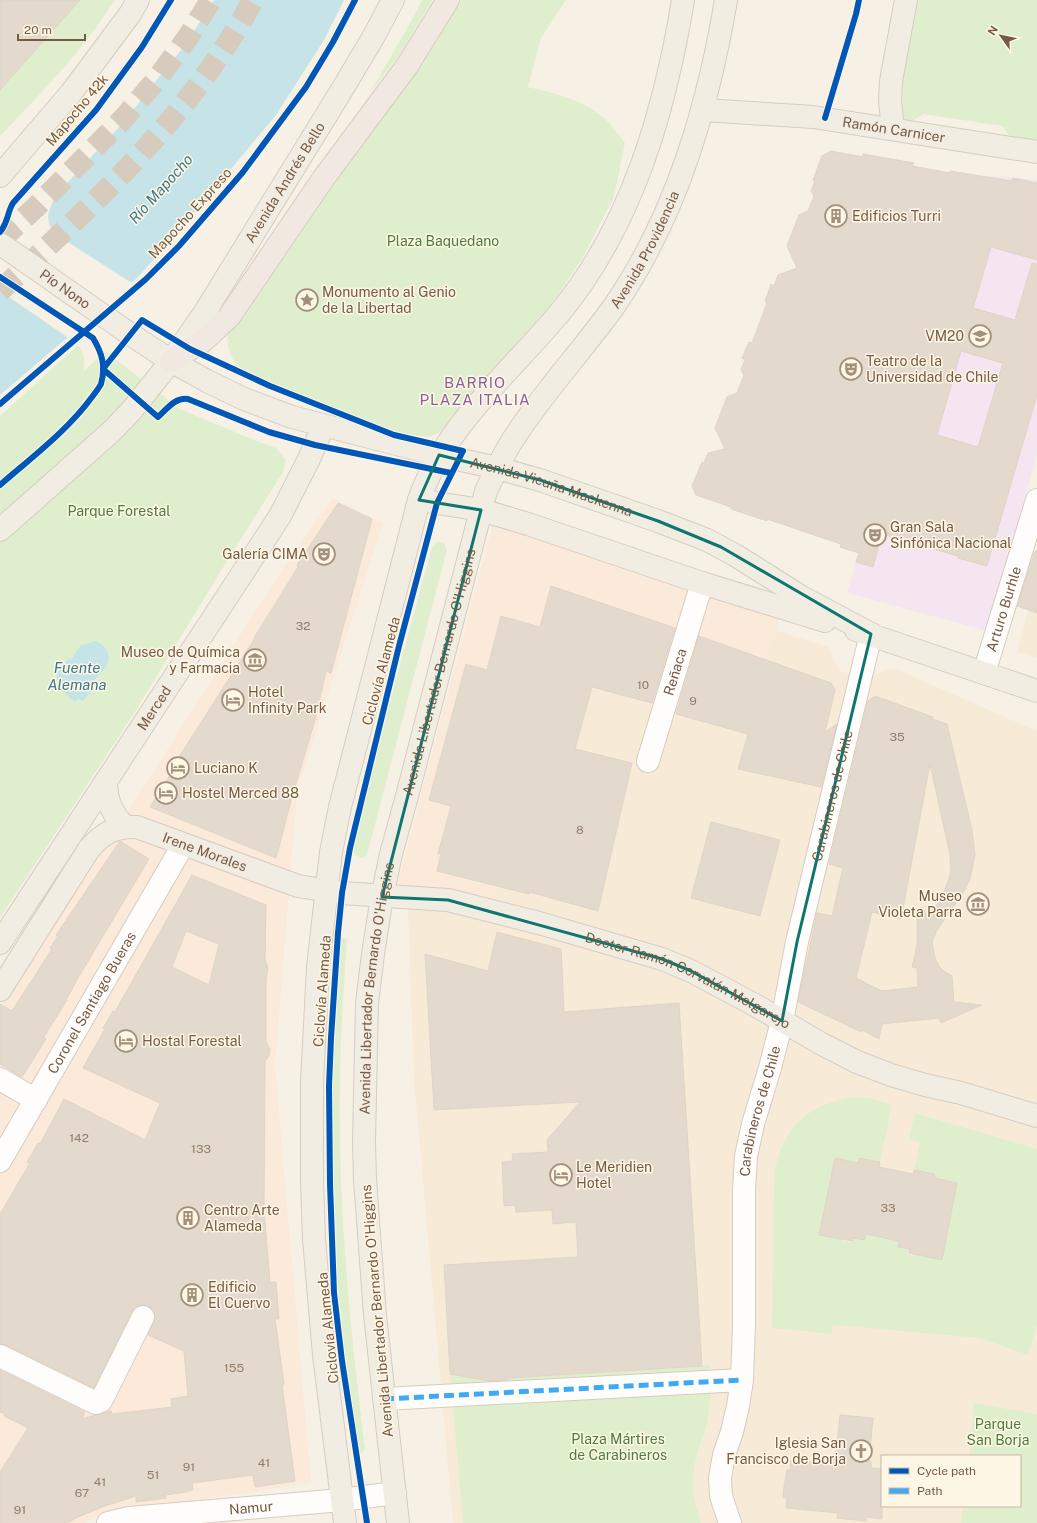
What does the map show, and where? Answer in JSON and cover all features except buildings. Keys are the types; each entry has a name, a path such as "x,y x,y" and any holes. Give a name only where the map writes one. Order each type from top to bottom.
{"highway":[{"path":"171,361 203,341 229,317 323,179 407,66 448,0"}],"main road":[{"path":"0,176 71,93 130,14 138,0"},
{"name":"Avenida Andrés Bello","path":"0,530 112,431 132,410 171,361 205,312 340,93 374,36 393,0"},
{"path":"345,1523 324,1348 315,1253 312,1180 312,1082 314,1020 326,892 331,852 340,807 419,500 426,480 439,455 461,424 562,310 591,270 618,221 642,164 660,110 670,69 683,0"},
{"name":"Avenida Providencia","path":"497,468 514,438 540,401 582,349 615,304 636,271 666,211 687,159 703,110 726,0"},
{"path":"893,129 890,101 891,81 906,0"},
{"name":"Ramón Carnicer","path":"703,110 813,117 1037,152"},
{"name":"Pío Nono","path":"1,244 171,361"},
{"name":"Avenida Vicuña Mackenna","path":"171,361 244,399 292,417 540,480 707,540 728,551 800,596 870,634"},
{"name":"Merced","path":"0,943 280,516 309,459 323,426"},
{"name":"Avenida Libertador Bernardo O'Higgins","path":"398,1523 369,1243 364,1142 366,1003 382,897 391,854 408,796 486,491 497,468"},
{"name":"Avenida Vicuña Mackenna","path":"419,500 481,510 528,524 702,583 870,634 1037,691"},
{"path":"106,781 106,790 110,808 124,826"},
{"name":"Irene Morales","path":"0,990 89,849 104,834 124,826 149,830 183,845 291,884 326,892"},
{"name":"Doctor Ramón Corvalán Melgarejo","path":"326,892 382,897 448,900 539,923 656,957 691,971 857,1062 891,1075 1037,1116"}],"street":[{"name":"Arturo Burhle","path":"984,673 1037,500"},
{"name":"Reñaca","path":"648,761 702,583"},
{"name":"Carabineros de Chile","path":"730,1523 721,1496 720,1478 724,1455 732,1432 738,1406 742,1380 744,1325 744,1190 746,1156 753,1124 782,1021 796,942 870,634"},
{"name":"Coronel Santiago Bueras","path":"0,1161 183,845"},
{"path":"0,1079 36,1100"},
{"path":"0,1356 96,1403 101,1401 143,1317"},
{"path":"384,1399 742,1380"},
{"name":"Namur","path":"108,1523 129,1518 342,1500 395,1493"}],"highlighted area":[{"path":"439,455 540,480 658,521 721,547 871,634 797,942 782,1021 691,971 662,959 448,900 382,897 481,510 419,500"}],"shaded area":[{"name":"VM20","path":"969,174 1037,180 1037,454 988,631 847,593"},
{"path":"333,498 383,523 297,791 275,1065 311,1483 102,1514 84,1523 0,1523 0,1008 107,844 287,562"},
{"path":"493,524 780,616 746,735 553,674 491,905 397,886"},
{"path":"533,553 828,647 839,670 861,679 894,668 1037,731 1037,1523 453,1523 414,1079 408,911 501,583"},
{"path":"1037,577 1037,658 1017,652"}],"green space":[{"path":"80,0 115,0 75,54 46,88 0,136 0,90"},
{"path":"422,0 433,0 399,55 370,93 411,21"},
{"name":"Plaza Baquedano","path":"461,0 566,0 541,38 528,87 569,98 597,112 608,122 625,143 614,197 582,259 541,320 445,430 429,437 417,436 395,432 242,371 237,366 229,351 228,328 339,170 430,52"},
{"path":"916,0 1037,0 1037,141 1010,137 1002,126 923,114 909,121 903,118 898,103"},
{"name":"Parque Forestal","path":"78,345 84,358 83,372 105,351 180,409 276,448 286,460 283,472 133,715 0,918 0,416"},
{"path":"437,542 444,543 447,550 367,855 362,858 355,855 353,851 378,745 432,547"},
{"path":"339,937 347,939 340,1069 340,1132 343,1223 354,1359 365,1449 362,1453 359,1453 357,1450 335,1260 332,1155 332,1044"},
{"path":"853,1097 869,1098 892,1105 880,1162 859,1158 858,1163 835,1158 819,1235 843,1239 843,1241 852,1243 853,1238 864,1240 866,1234 899,1241 898,1247 910,1249 909,1255 918,1255 942,1260 957,1183 934,1178 935,1173 914,1170 920,1142 909,1139 915,1113 1037,1149 1037,1325 1028,1355 980,1338 833,1325 832,1334 772,1328 774,1178 777,1161 782,1146 789,1133 808,1113 821,1106"},
{"name":"Plaza Mártires de Carabineros","path":"710,1365 710,1405 708,1418 697,1454 693,1475 696,1508 701,1523 463,1523 450,1374 507,1384 508,1378"},
{"name":"Parque San Borja","path":"974,1403 1037,1414 1037,1523 961,1523 963,1507 1021,1507 1021,1455 969,1455"}],"water":[{"name":"Río Mapocho","path":"214,0 344,0 324,40 276,115 175,236 137,278 0,395 0,247 23,224 54,197 121,125 185,45"},
{"name":"Fuente Alemana","path":"97,641 107,651 109,661 107,666 94,680 94,688 83,701 78,699 75,702 57,686 60,682 57,679 57,674 69,658 71,660 81,645"}],"pier":[{"path":"54,197 48,215 49,224 54,233 134,284 70,339 0,291 0,247 23,224"}],"tunnel":[{"path":"0,240 35,208 123,119 157,79 188,37 211,0"},
{"path":"0,291 106,190 171,120 200,83 228,43 253,0"}],"marked path":[{"path":"384,1399 742,1380"}],"cycle path":[{"name":"Mapocho 42k","path":"0,232 5,225 13,203 96,110 142,47 171,0"},
{"name":"Mapocho Expreso","path":"0,404 146,279 179,246 243,172 306,87 333,42 355,0"},
{"path":"825,118 859,0"},
{"path":"0,277 93,338 101,354 103,365 101,384 72,421 0,485"},
{"name":"Ciclovía Alameda","path":"367,1523 342,1361 334,1293 330,1184 329,1086 338,933 342,893 350,848 399,646 437,503 463,451 394,435 270,386 190,349 142,320 103,369 158,417 175,402 188,399 269,432 315,445 451,473"}],"place":[{"name":"Edificios Turri","path":"836,216"},
{"name":"Monumento al Genio de la Libertad","path":"307,300"},
{"name":"VM20","path":"980,336"},
{"name":"Teatro de la Universidad de Chile","path":"851,369"},
{"name":"Gran Sala Sinfónica Nacional","path":"875,535"},
{"name":"Galería CIMA","path":"324,554"},
{"name":"Museo de Química y Farmacia","path":"255,660"},
{"name":"Hotel Infinity Park","path":"233,700"},
{"name":"Luciano K","path":"178,768"},
{"name":"Hostel Merced 88","path":"166,793"},
{"name":"Museo Violeta Parra","path":"978,904"},
{"name":"Hostal Forestal","path":"126,1041"},
{"name":"Le Meridien Hotel","path":"561,1175"},
{"name":"Centro Arte Alameda","path":"188,1218"},
{"name":"Edificio El Cuervo","path":"192,1295"},
{"name":"Iglesia San Francisco de Borja","path":"861,1451"}],"district":[{"name":"BARRIO PLAZA ITALIA","path":"475,392"}]}
